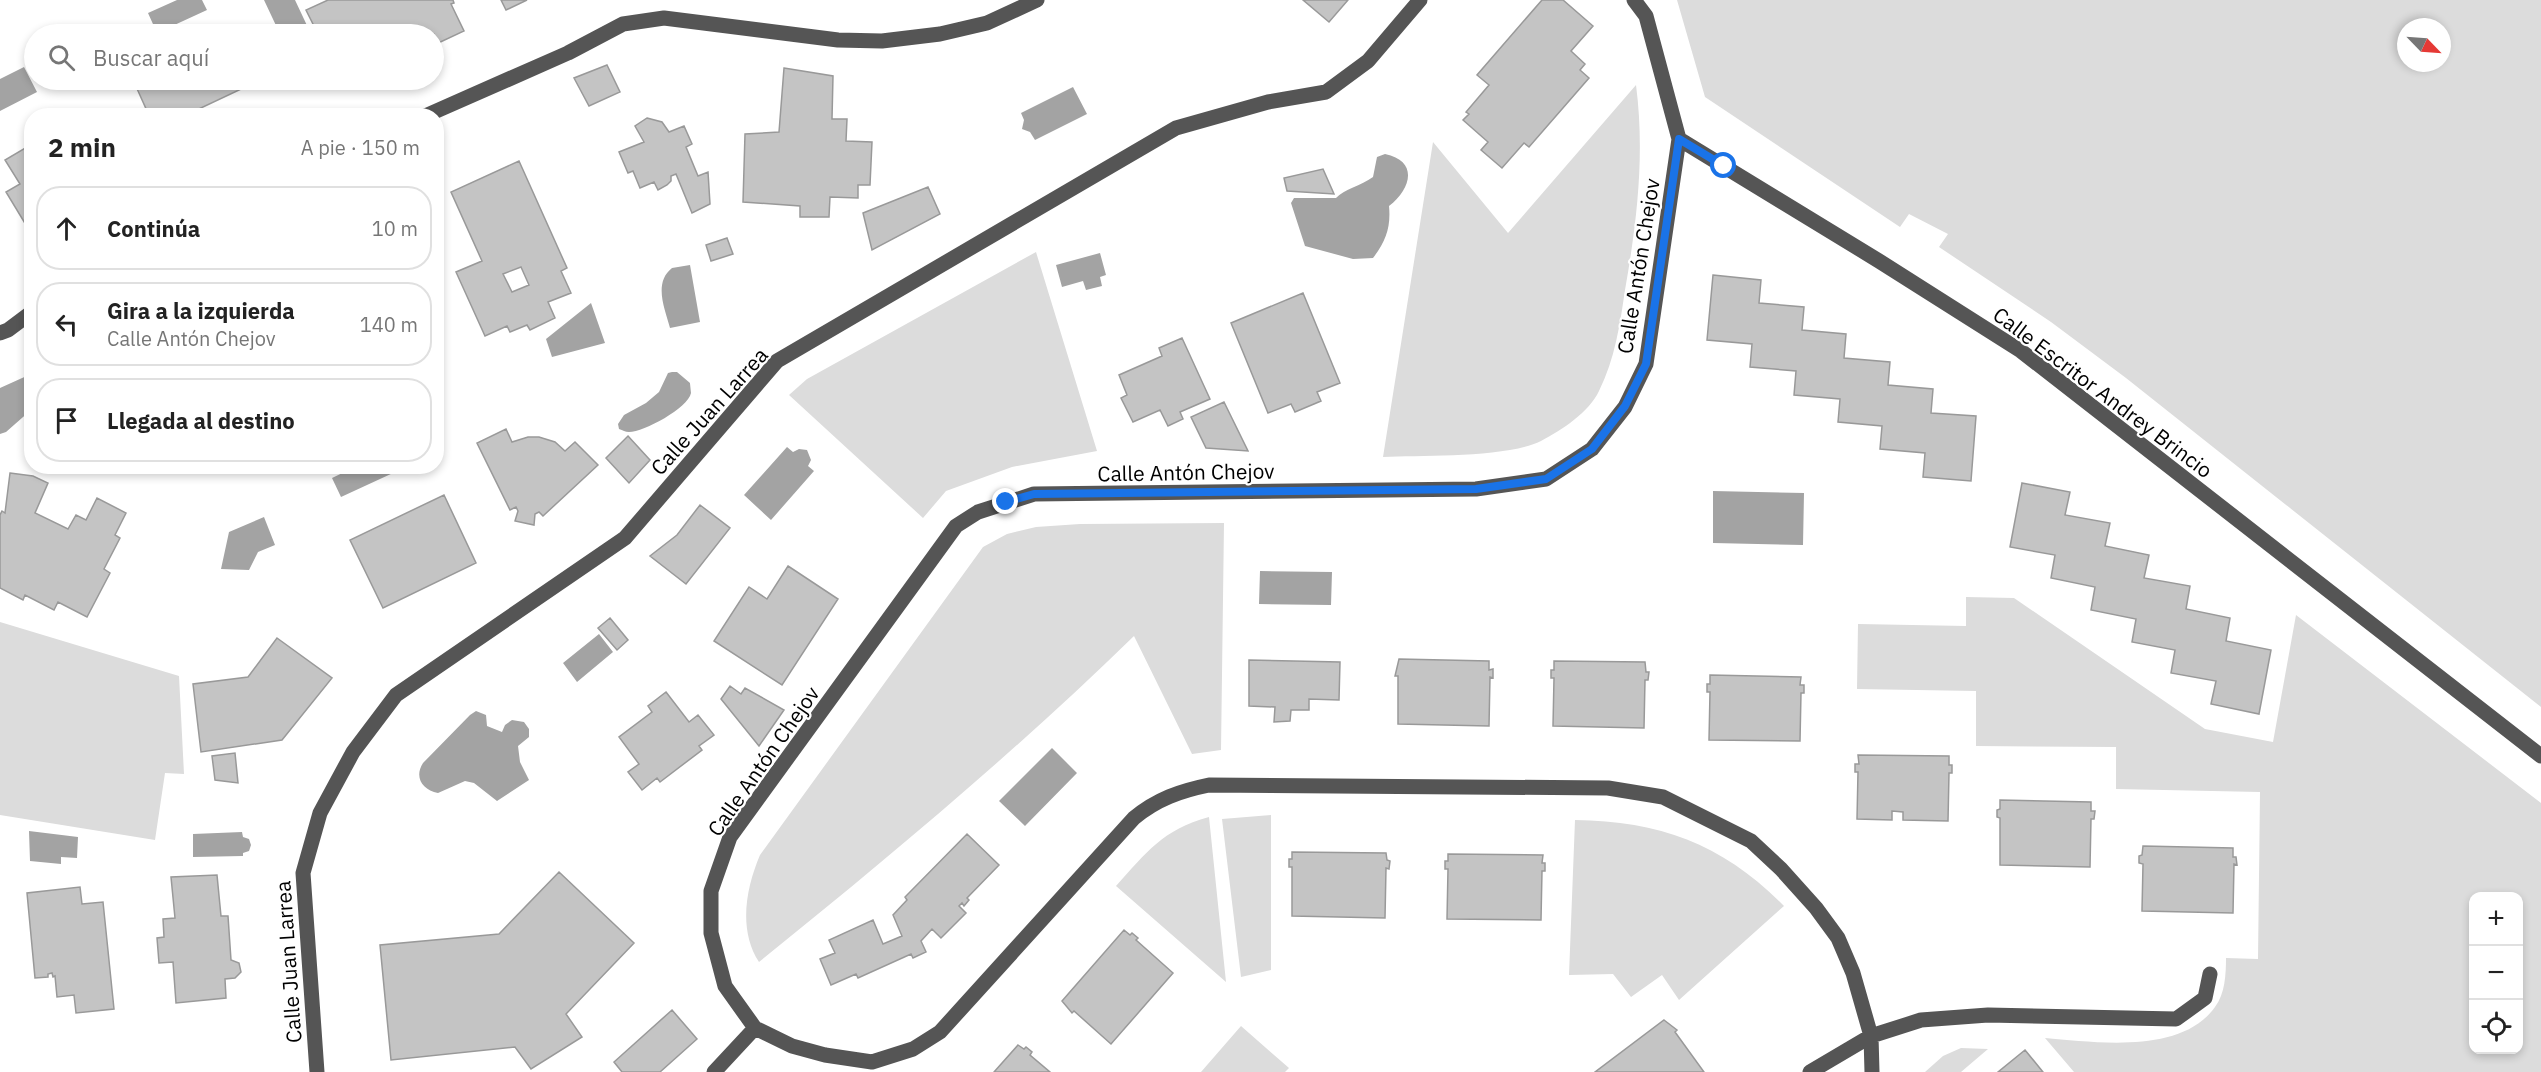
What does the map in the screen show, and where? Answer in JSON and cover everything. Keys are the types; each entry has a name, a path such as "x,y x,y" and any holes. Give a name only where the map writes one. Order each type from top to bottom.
{"street":[{"path":"443,108 568,53 622,24 664,18 838,40 882,41 940,34 987,23 1037,0"},
{"name":"Calle Juan Larrea","path":"317,1072 303,873 320,813 353,752 396,695 625,538 777,361 1176,128 1268,102 1326,92 1368,60 1420,0"},
{"path":"1634,0 1646,16 1679,139"},
{"name":"Calle Escritor Andrey Brincio","path":"1679,139 1880,261 2021,351 2541,756"},
{"name":"Calle Antón Chejov","path":"1679,139 1646,364 1625,406 1592,449 1546,479 1476,489 1034,494 978,512 956,526 730,837 711,891 711,933 724,986 755,1028 792,1046 825,1056 872,1062 913,1049 940,1032 1134,819 1151,805 1179,792 1209,784 1608,788 1663,797 1751,841 1781,869 1816,908 1838,938 1852,973 1871,1036 1872,1072"},
{"path":"0,333 9,330 24,318"},
{"path":"1810,1072 1871,1036 1921,1020 1988,1015 2176,1018 2205,998 2210,974"},
{"path":"714,1072 755,1028"}],"shaded area":[{"path":"177,0 202,0 207,10 177,24 153,24 148,13"},
{"path":"264,0 295,0 306,24 275,24"},
{"path":"1677,0 2541,0 2541,707 2126,378 2051,322 1939,247 1948,234 1909,214 1900,227 1705,97"},
{"path":"24,67 24,90 36,90 37,92 0,111 0,79"},
{"path":"1636,85 1640,162 1633,239 1616,341 1605,379 1594,399 1566,426 1541,441 1526,446 1486,453 1383,457 1433,142 1508,233"},
{"path":"1073,87 1087,114 1035,140 1030,132 1022,129 1024,120 1021,113"},
{"path":"1385,154 1403,163 1408,176 1402,192 1389,206 1387,234 1373,258 1353,259 1305,246 1291,203 1294,198 1336,198 1373,177 1377,157"},
{"path":"1036,252 1097,451 1012,467 946,491 923,518 789,395 807,379"},
{"path":"1100,253 1106,275 1100,277 1102,286 1086,290 1083,281 1062,287 1056,265"},
{"path":"690,265 700,322 670,328 663,305 663,281 672,268"},
{"path":"591,303 605,343 552,357 546,339"},
{"path":"677,372 690,383 691,393 688,399 674,412 645,428 629,432 619,429 618,424 624,415 646,403 659,392 668,373"},
{"path":"24,377 24,416 6,432 0,434 0,388"},
{"path":"787,447 793,452 799,449 807,450 811,460 808,466 814,471 771,520 744,495"},
{"path":"340,474 391,474 341,497 332,478"},
{"path":"1713,491 1804,493 1803,545 1713,543"},
{"path":"264,517 275,545 258,552 249,570 221,569 229,532"},
{"path":"1224,523 1221,750 1192,754 1134,636 950,804 759,962 748,936 746,909 751,881 760,855 983,547 1007,534 1036,527 1080,524"},
{"path":"1260,571 1332,572 1331,605 1259,604"},
{"path":"1966,597 2014,598 2205,729 2273,742 2296,615 2541,803 2541,1072 2074,1072 2045,1038 2112,1043 2159,1039 2181,1033 2200,1022 2218,1002 2224,984 2226,958 2258,959 2260,792 2116,789 2116,747 1976,746 1976,691 1857,689 1858,624 1966,626"},
{"path":"0,622 179,676 184,774 165,773 155,840 0,815"},
{"path":"599,634 613,652 577,682 563,663"},
{"path":"476,711 486,715 487,726 502,732 505,725 512,720 524,722 529,729 529,737 518,746 520,762 529,780 497,801 474,783 465,781 438,793 424,786 420,778 420,768 423,763"},
{"path":"1052,748 1077,773 1025,826 999,801"},
{"path":"1271,815 1271,970 1241,977 1222,819"},
{"path":"1209,817 1226,982 1116,886 1156,844 1179,828"},
{"path":"1575,820 1636,825 1689,840 1738,867 1784,906 1679,1000 1662,975 1631,997 1613,974 1569,975"},
{"path":"29,831 78,837 77,858 61,857 61,864 30,861"},
{"path":"242,832 243,837 249,839 251,845 249,851 243,853 243,856 193,857 193,834"},
{"path":"1241,1026 1289,1068 1285,1072 1201,1072"},
{"path":"1961,1048 1988,1049 1961,1072 1925,1072 1943,1056"}],"building":[{"path":"328,0 453,0 454,3 451,4 464,31 444,40 444,24 313,24 306,10"},
{"path":"501,0 527,0 506,10"},
{"path":"1303,0 1348,0 1329,22"},
{"path":"1542,0 1563,0 1593,26 1571,51 1585,64 1580,70 1589,78 1529,147 1524,143 1502,168 1481,150 1488,142 1463,120 1469,114 1466,112 1489,85 1477,75"},
{"path":"607,65 620,92 589,106 574,78"},
{"path":"784,68 833,76 832,119 847,119 846,141 872,142 870,185 858,185 858,198 830,197 829,217 800,217 800,206 743,202 745,134 779,132"},
{"path":"138,90 239,90 201,108 146,108"},
{"path":"647,118 662,122 669,132 684,126 692,144 686,147 698,176 708,172 710,204 692,213 676,174 671,176 671,181 667,185 658,190 654,182 640,188 633,171 628,173 619,152 644,142 635,126"},
{"path":"24,149 24,222 6,192 20,184 5,160"},
{"path":"519,161 567,268 561,271 571,293 548,302 555,318 530,330 527,325 510,332 507,326 485,336 456,272 482,261 451,192","holes":["521,267 529,285 512,292 503,274"]},
{"path":"1323,169 1334,194 1287,191 1284,178"},
{"path":"928,187 940,214 872,250 863,213"},
{"path":"727,238 733,254 711,261 706,245"},
{"path":"1713,275 1761,280 1759,303 1804,307 1802,330 1846,334 1844,358 1890,362 1888,385 1933,389 1931,413 1976,416 1971,481 1923,477 1925,453 1880,449 1882,426 1838,422 1840,399 1794,395 1796,371 1750,367 1752,344 1707,340"},
{"path":"1303,293 1340,383 1317,392 1321,401 1295,412 1291,404 1268,413 1231,323"},
{"path":"1182,338 1210,399 1180,412 1183,419 1168,426 1160,410 1133,422 1121,398 1127,395 1119,375 1162,356 1159,348"},
{"path":"1224,402 1248,451 1206,448 1191,417"},
{"path":"506,429 512,442 528,437 539,437 555,442 565,451 575,442 598,465 543,516 539,512 535,514 534,525 515,521 518,511 516,507 510,510 477,443"},
{"path":"628,436 650,460 629,483 606,458"},
{"path":"10,473 33,476 48,483 35,513 68,529 76,515 86,520 97,498 126,513 115,535 120,538 104,569 110,573 87,617 58,602 54,610 25,595 23,600 0,588 0,515 2,511 5,513"},
{"path":"2022,483 2070,492 2065,515 2110,523 2105,546 2149,555 2144,578 2190,586 2186,609 2230,618 2226,641 2271,650 2259,714 2211,704 2216,681 2171,673 2175,650 2132,642 2136,619 2091,610 2095,587 2051,578 2055,555 2010,547"},
{"path":"444,495 476,563 383,608 350,540"},
{"path":"700,505 730,528 686,584 650,556 677,535"},
{"path":"788,566 838,599 782,685 714,641 749,587 767,599"},
{"path":"610,618 628,640 617,650 598,628"},
{"path":"277,638 332,678 282,740 201,752 193,684 248,677"},
{"path":"1399,659 1489,661 1489,670 1493,669 1493,678 1490,677 1489,726 1398,724 1398,676 1395,676"},
{"path":"1249,660 1340,662 1339,700 1309,699 1309,710 1291,710 1290,721 1274,722 1275,707 1249,706"},
{"path":"1554,661 1645,662 1646,672 1649,672 1648,680 1645,680 1644,728 1553,726 1554,678 1551,678 1551,670 1554,670"},
{"path":"1710,675 1801,677 1800,685 1804,685 1804,693 1801,693 1800,741 1709,740 1710,692 1707,692 1707,684 1710,684"},
{"path":"730,686 741,694 745,688 784,710 759,746 721,699"},
{"path":"666,692 689,722 698,715 714,735 699,746 702,750 660,782 657,778 642,790 628,772 639,764 619,737 652,712 648,706"},
{"path":"235,753 238,783 215,780 212,756"},
{"path":"1858,755 1949,756 1952,773 1949,773 1948,821 1903,820 1903,812 1892,811 1892,820 1857,819 1858,772 1855,772 1855,764 1859,764"},
{"path":"2000,800 2091,802 2091,811 2095,811 2094,819 2091,819 2090,867 2000,865 2000,818 1997,817 1997,810 2000,809"},
{"path":"967,834 999,865 967,898 969,900 964,906 962,903 959,906 966,913 941,938 932,929 921,941 926,952 913,958 911,954 858,978 856,974 831,985 820,959 835,953 829,940 873,920 883,944 902,936 893,915 907,900 905,897"},
{"path":"2143,846 2233,848 2233,857 2236,857 2237,865 2234,864 2233,913 2142,911 2143,864 2139,863 2139,856 2142,855"},
{"path":"1292,852 1386,853 1387,860 1390,861 1389,869 1386,868 1385,918 1292,916 1292,867 1289,867 1289,859 1292,859"},
{"path":"1448,854 1543,855 1542,863 1545,863 1545,871 1542,871 1541,920 1447,919 1448,869 1445,869 1445,861 1448,861"},
{"path":"559,872 634,943 566,1014 582,1037 531,1069 515,1047 391,1060 380,945 499,934"},
{"path":"217,875 221,916 228,916 231,960 239,963 241,972 235,978 225,979 226,998 176,1003 173,962 159,963 157,938 164,937 163,919 175,918 171,877"},
{"path":"80,887 82,904 103,902 114,1009 76,1013 74,995 57,997 55,976 53,977 52,973 48,974 48,977 35,978 27,893"},
{"path":"1124,930 1138,938 1136,940 1173,973 1111,1044 1074,1011 1072,1013 1062,1001"},
{"path":"672,1010 697,1039 660,1072 622,1072 614,1062"},
{"path":"1664,1020 1677,1030 1675,1032 1704,1072 1595,1072"},
{"path":"1018,1045 1032,1052 1030,1055 1050,1072 994,1072"},
{"path":"2025,1050 2043,1072 1998,1072"}],"route":[{"path":"1006,502 1034,494 1476,489 1546,479 1592,449 1625,406 1646,364 1679,139 1724,166"}]}
